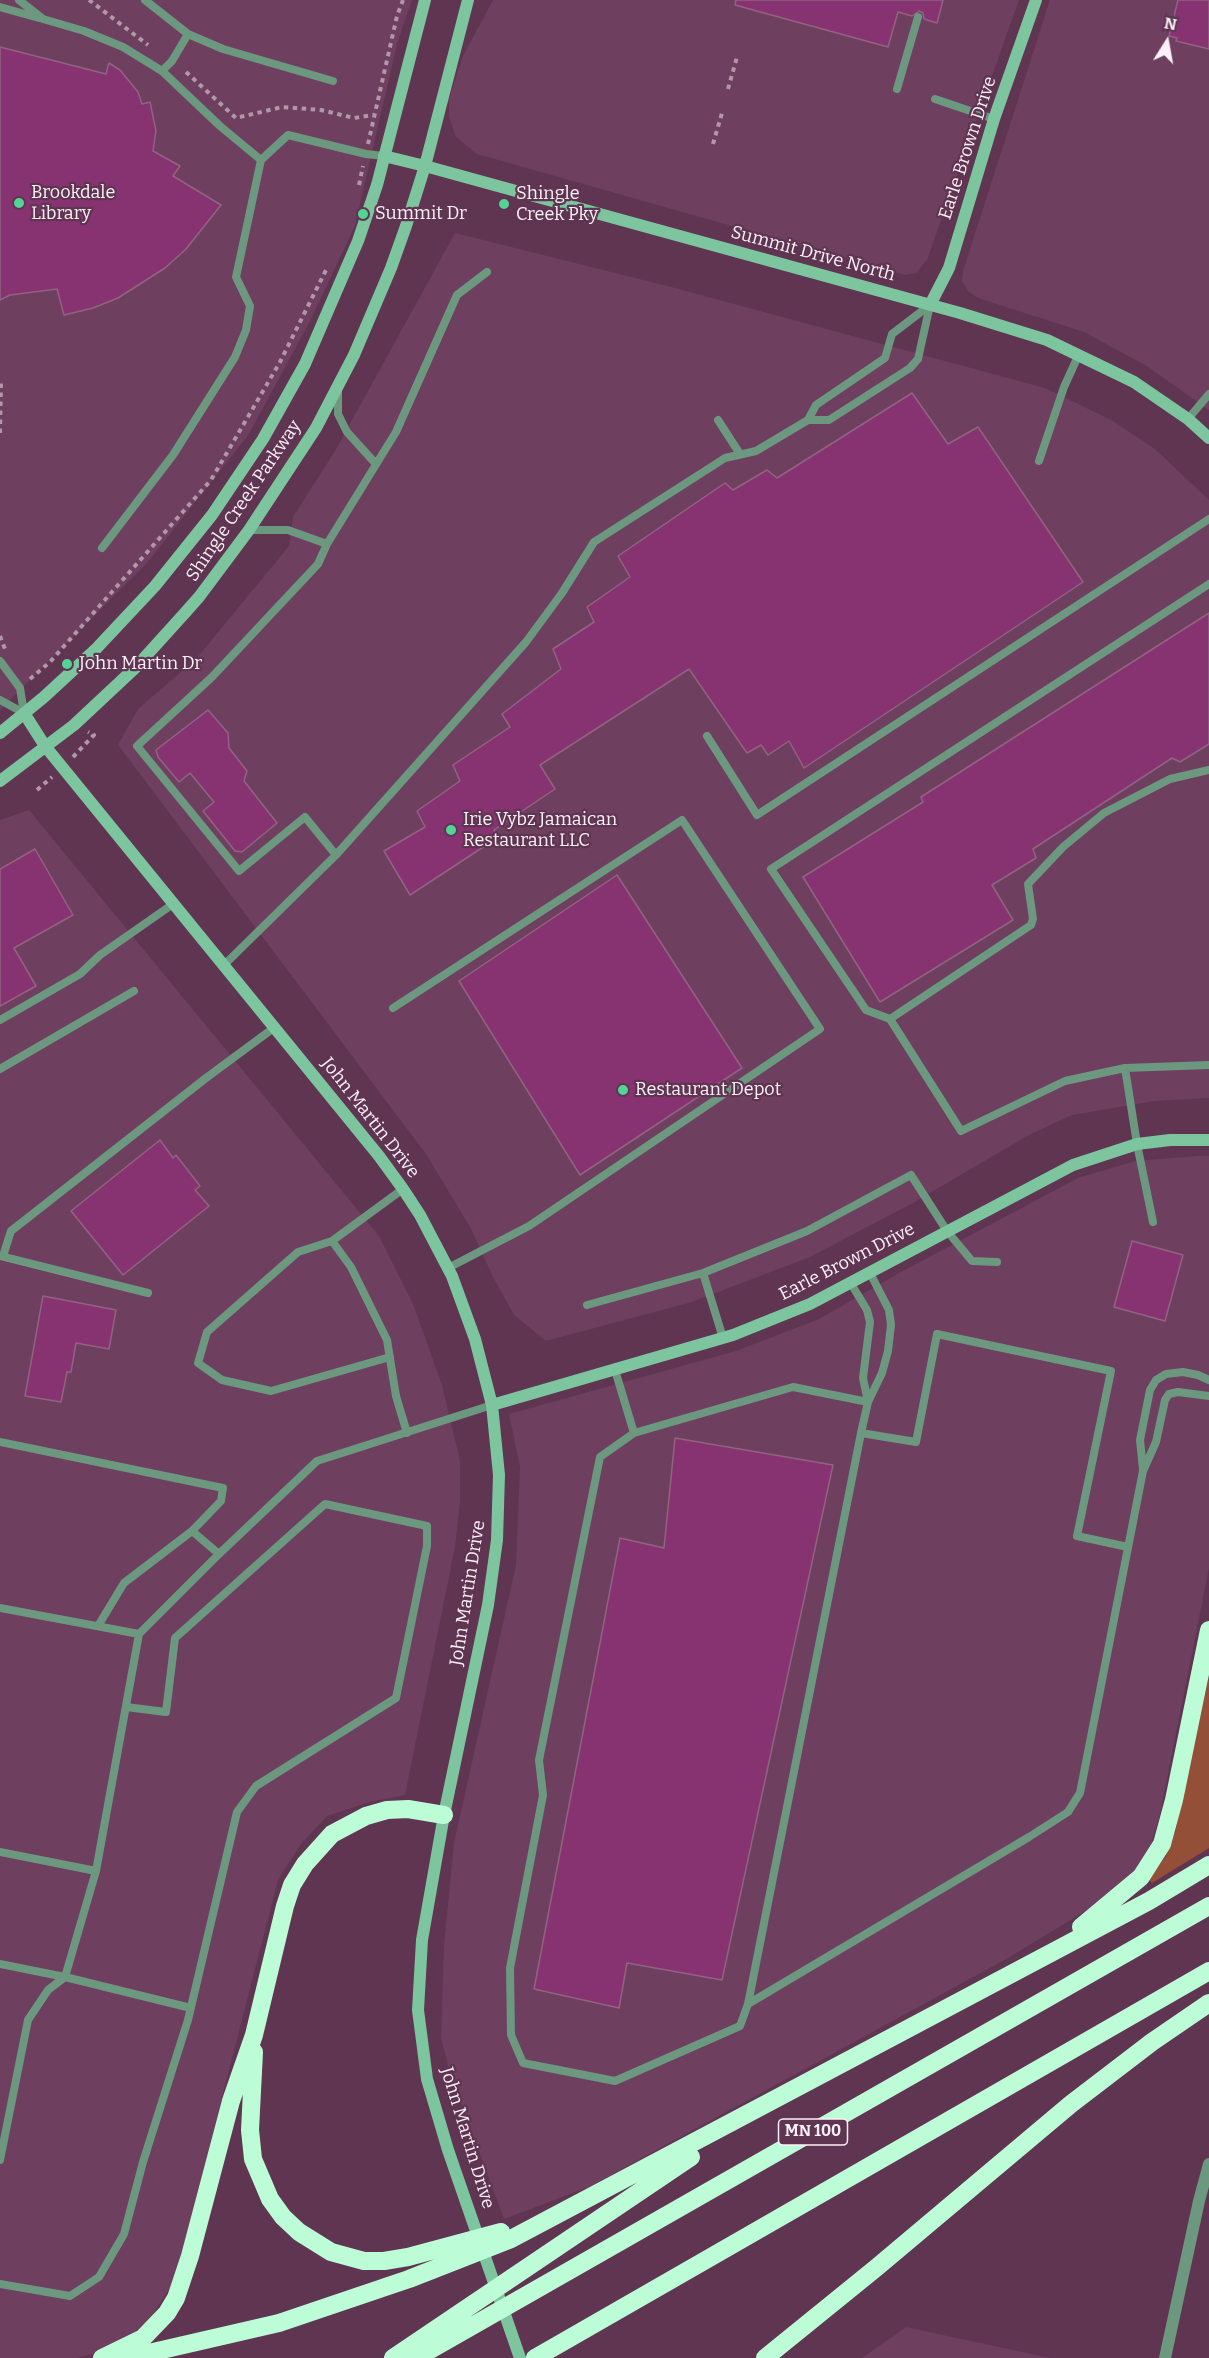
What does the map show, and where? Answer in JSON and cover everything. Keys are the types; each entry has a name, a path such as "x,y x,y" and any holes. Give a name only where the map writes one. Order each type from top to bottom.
{"highway":[{"path":"1041,1958 1142,1877 1162,1844 1174,1800 1209,1629"},
{"path":"102,2358 143,2338 167,2313 176,2298 231,2101 254,2035 292,1885 319,1847 332,1834 366,1816 387,1810 408,1809 444,1815"},
{"path":"127,2358 279,2324 409,2279 511,2240 1149,1900 1209,1865"},
{"name":"MN 100","path":"416,2358 1209,1906"},
{"path":"535,2358 1209,1971"},
{"path":"765,2358 1071,2104 1128,2060 1209,2003"},
{"path":"254,2035 250,2130 254,2159 270,2199 283,2217 315,2243 348,2258 384,2261 458,2244 558,2216"},
{"path":"393,2358 625,2200 790,2092"}],"street":[{"name":"Shingle Creek Parkway","path":"0,733 95,650 155,586 212,515 263,440 305,364 358,241 384,156 424,0"},
{"name":"Shingle Creek Parkway","path":"0,781 74,725 136,667 199,597 249,530 301,453 339,385 392,268 425,166 468,0"},
{"name":"Earle Brown Drive","path":"930,305 949,268 994,119 1036,0"},
{"name":"Summit Drive North","path":"384,156 1005,327 1079,354 1134,382 1207,432"},
{"name":"John Martin Drive","path":"24,713 45,746 404,1189 448,1268 475,1340 492,1405 499,1475 497,1540 488,1605 444,1815 422,1940 418,2010 427,2079 448,2150 520,2358"},
{"name":"Earle Brown Drive","path":"492,1405 723,1338 810,1304 1073,1165 1137,1144 1170,1140 1209,1140"},
{"path":"1165,2358 1204,2201 1209,2164"}],"lane":[{"path":"18,0 42,19"},
{"path":"145,0 188,34 222,49 333,81"},
{"path":"0,7 84,31 123,47 162,71 220,126 261,160"},
{"path":"897,89 918,17"},
{"path":"162,71 172,61 188,34"},
{"path":"935,99 994,119"},
{"path":"102,548 173,455 235,357 246,330 250,306 236,277 261,160 288,135 366,154 384,156"},
{"path":"336,855 305,817 239,871 137,746 212,677 318,564 327,544 396,432 457,295 487,272"},
{"path":"808,420 816,405 885,358 892,334 930,305"},
{"path":"223,966 336,855 526,642 562,593 594,542 725,458 756,451 808,420 828,420 910,368 918,359 930,305"},
{"path":"1039,461 1064,387 1079,354"},
{"path":"339,385 338,414 347,432 376,465"},
{"path":"1188,419 1209,394"},
{"path":"718,420 740,454"},
{"path":"707,736 757,814 1209,519"},
{"path":"249,530 288,530 327,544"},
{"path":"1209,584 771,869 866,1010 890,1019 961,1131 1065,1081 1125,1068 1209,1065"},
{"path":"0,661 20,688 24,713"},
{"path":"0,700 24,713"},
{"path":"890,1019 1031,925 1033,919 1028,884 1063,847 1104,813 1170,779 1209,770"},
{"path":"393,1008 682,820 820,1029 529,1226 448,1268"},
{"path":"0,1020 80,974 100,955 173,904"},
{"path":"0,1069 134,991"},
{"path":"148,1293 2,1256 10,1231 198,1084 275,1027"},
{"path":"1125,1068 1153,1222"},
{"path":"587,1305 703,1273 807,1231 911,1175 947,1231 972,1261 997,1262"},
{"path":"390,1357 271,1391 222,1380 198,1363 207,1332 298,1252 332,1241 404,1189"},
{"path":"332,1241 356,1278 387,1341 396,1396 406,1433"},
{"path":"868,1402 793,1386 634,1433 600,1458 540,1760 543,1795 510,1968 511,2035 523,2063 615,2081 740,2026 748,2004 861,1433 868,1402 882,1373 888,1351 891,1325 889,1310 870,1271"},
{"path":"703,1273 723,1338"},
{"path":"850,1282 867,1310 870,1322 863,1378 868,1402"},
{"path":"861,1433 915,1442 937,1334 1111,1371 1077,1536 1128,1547"},
{"path":"615,1370 634,1433"},
{"path":"1143,1471 1140,1440 1150,1390 1156,1380 1166,1374 1183,1372 1209,1380"},
{"path":"748,2004 1068,1812 1080,1793 1143,1471 1156,1442 1165,1400 1169,1394 1178,1392 1209,1396"},
{"path":"0,2160 28,2020 48,1990 65,1977 96,1871 139,1634 317,1461 492,1405"},
{"path":"0,1442 223,1488 221,1501 192,1531 124,1583 98,1626"},
{"path":"0,2284 70,2296 99,2277 124,2234 143,2162 191,2008 237,1812 256,1786 396,1698 428,1546 427,1526 324,1504 175,1638 166,1712 126,1707"},
{"path":"192,1531 219,1554"},
{"path":"0,1608 139,1634"},
{"path":"0,1852 96,1871"},
{"path":"0,1964 65,1977 191,2008"}],"path":[{"path":"89,0 172,61 213,95 236,118 282,107 321,110 354,118 373,115"},
{"path":"357,192 373,115 402,0"},
{"path":"728,90 737,57"},
{"path":"713,144 722,113"},
{"path":"30,679 50,662 211,480 279,362 328,266"},
{"path":"0,433 1,383"}],"shaded area":[{"path":"0,0 412,0 397,44 355,226 309,323 249,434 147,563 0,710"},
{"path":"493,0 1019,0 927,260 916,273 905,275 477,154 456,137 449,117 449,99 463,56"},
{"path":"1050,0 1209,0 1209,410 1145,365 1084,332 978,298 968,291 962,281 963,271"},
{"path":"455,233 675,288 1045,388 1111,420 1155,449 1209,500 1209,1098 1155,1101 1072,1115 1029,1135 911,1204 810,1257 692,1302 546,1341 514,1315 470,1227 426,1154 118,745 138,709 196,659 289,546 293,517 335,451"},
{"path":"29,810 379,1236 413,1304 442,1385 460,1461 460,1502 455,1547 405,1795 370,1802 327,1816 301,1844 278,1880 175,2280 153,2314 122,2346 77,2358 0,2358 0,820"},
{"path":"1209,1156 1209,1568 1160,1814 1148,1856 1125,1887 1008,1958 589,2187 504,2219 452,2079 441,2039 444,1945 454,1843 516,1565 520,1467 509,1414 736,1351 819,1319 899,1273 1078,1178 1135,1161"},
{"path":"1209,1677 1209,1848 1152,1883 1149,1879 1166,1856 1175,1832"},
{"path":"906,2327 1050,2358 862,2358"}],"building":[{"path":"736,0 943,0 937,23 924,19 923,13 919,11 912,16 898,12 888,47 735,5"},
{"path":"1178,0 1209,0 1209,49 1176,41 1177,38 1169,36"},
{"path":"0,47 106,74 109,63 120,70 138,92 142,104 150,102 156,131 153,151 180,166 173,176 221,205 186,249 165,268 118,298 93,308 64,315 57,289 10,295 0,300"},
{"path":"912,393 948,444 978,427 1083,582 804,768 789,741 768,755 761,745 747,753 689,669 540,765 555,789 494,830 497,838 410,895 384,851 425,827 417,811 460,781 453,765 510,727 502,714 561,669 553,649 594,622 587,607 630,577 618,556 725,483 733,490 767,470 777,478"},
{"path":"1209,613 1209,744 1180,762 1172,758 1033,849 1036,858 992,885 1013,920 880,1002 803,877 923,802 921,797"},
{"path":"208,710 228,733 229,748 247,771 244,781 277,823 242,852 235,851 203,811 214,802 190,773 179,782 158,757 156,750"},
{"path":"35,849 73,915 14,948 36,986 0,1006 0,869"},
{"path":"617,875 742,1068 580,1175 459,981"},
{"path":"160,1140 173,1158 176,1155 200,1186 195,1190 209,1206 123,1275 71,1211"},
{"path":"1132,1241 1183,1255 1165,1321 1114,1307"},
{"path":"43,1296 116,1310 109,1349 76,1343 71,1372 67,1372 61,1402 25,1396"},
{"path":"675,1438 833,1465 722,1980 627,1963 619,2008 534,1989 620,1538 664,1548"}],"place":[{"name":"Brookdale Library","path":"19,203"},
{"name":"Shingle Creek Pky","path":"504,204"},
{"name":"Summit Dr","path":"363,214"},
{"name":"John Martin Dr","path":"67,664"},
{"name":"Irie Vybz Jamaican Restaurant LLC","path":"451,830"},
{"name":"Restaurant Depot","path":"623,1090"}]}
